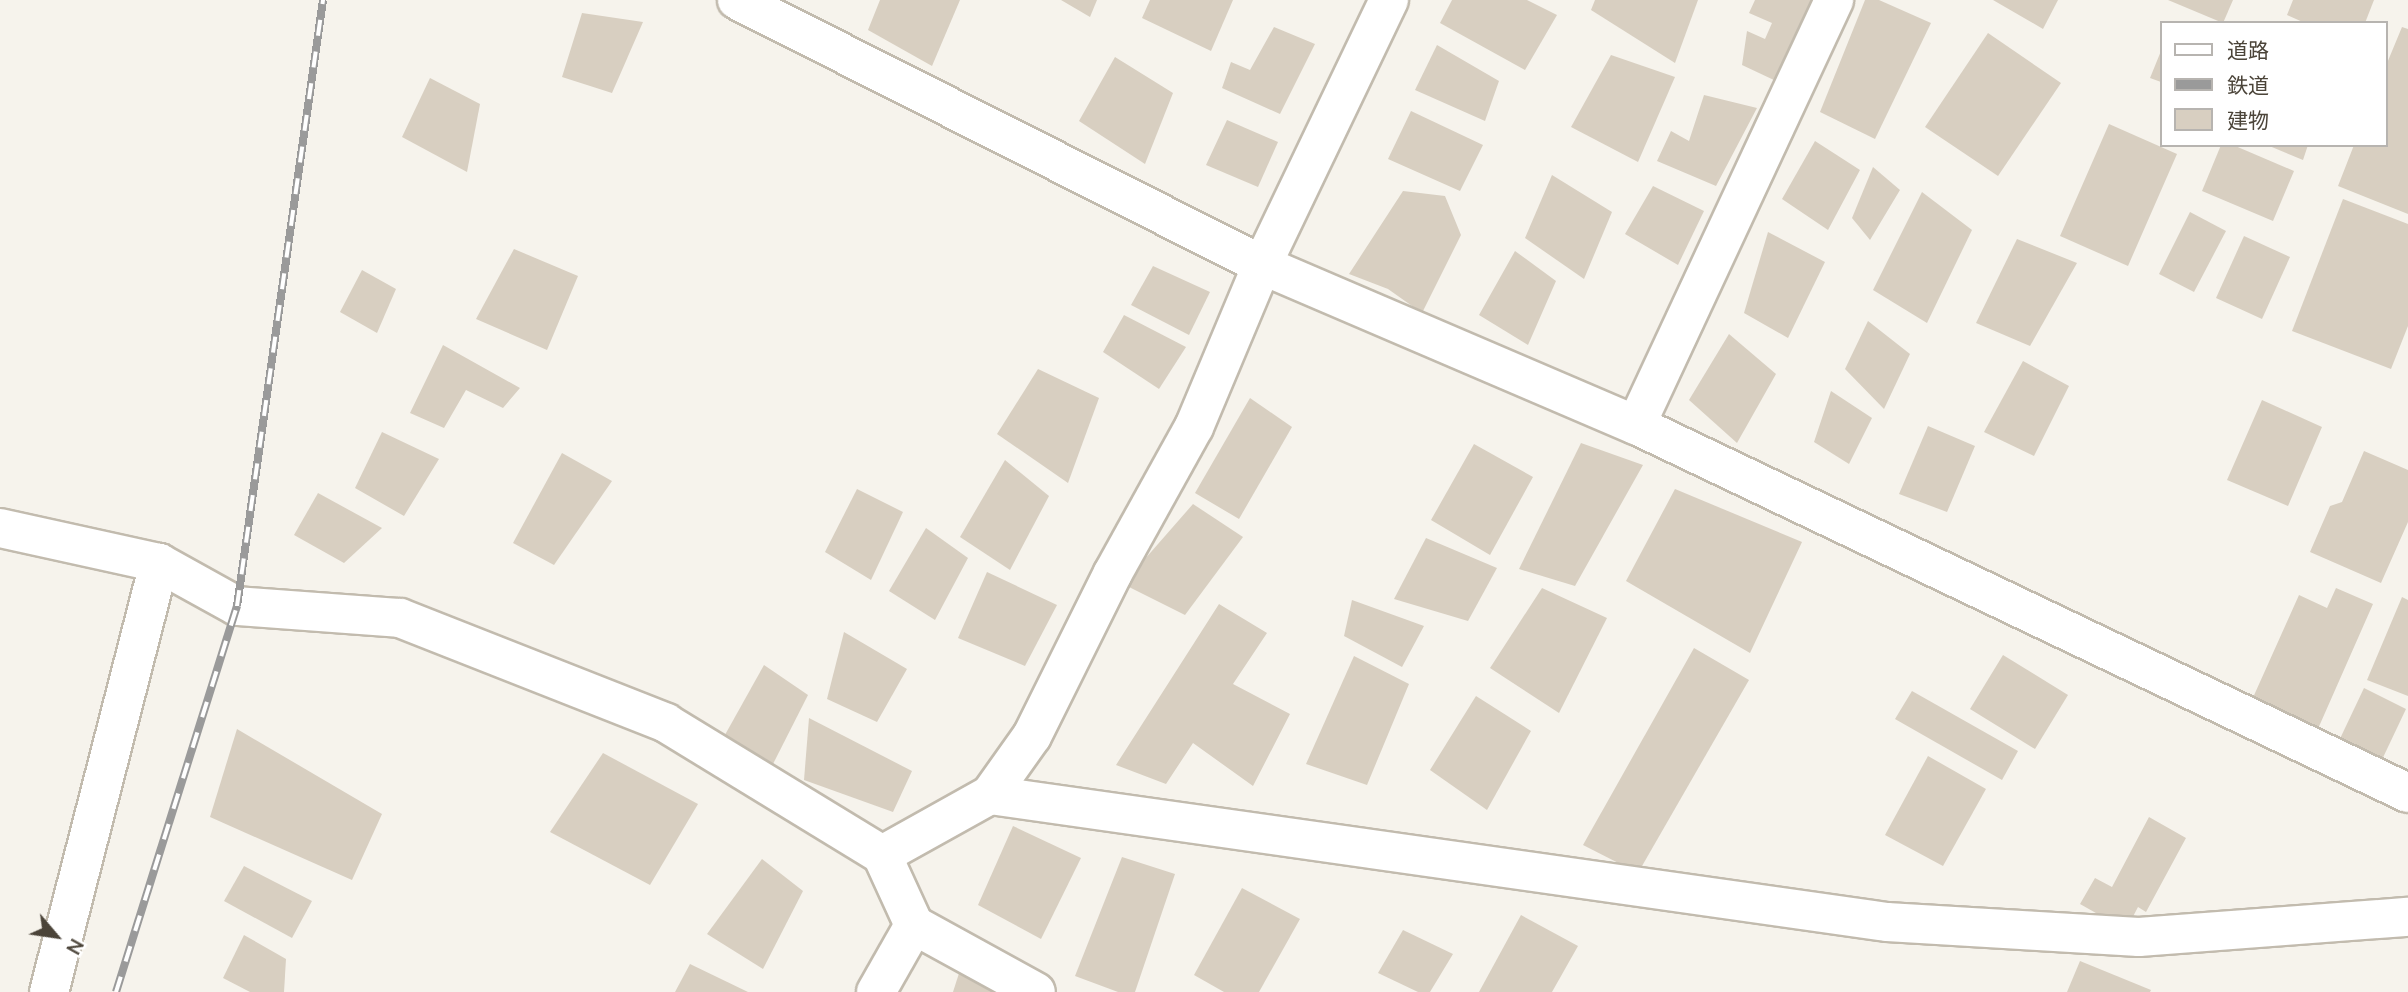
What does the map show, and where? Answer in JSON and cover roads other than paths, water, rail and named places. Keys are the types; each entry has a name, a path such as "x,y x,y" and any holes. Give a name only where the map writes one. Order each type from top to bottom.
{"street":[{"path":"737,0 1262,264 1636,425 2408,793"},
{"path":"882,855 990,795 1032,736 1113,573 1194,427 1262,264 1389,0"},
{"path":"1636,425 1834,0"},
{"path":"0,527 159,563 237,606 400,618 666,723 882,855 914,925 1036,992"},
{"path":"49,992 159,563"},
{"path":"990,795 1887,922 2139,937 2408,917"},
{"path":"876,992 914,925"}],"railway":[{"path":"116,992 237,606 323,0"}]}
